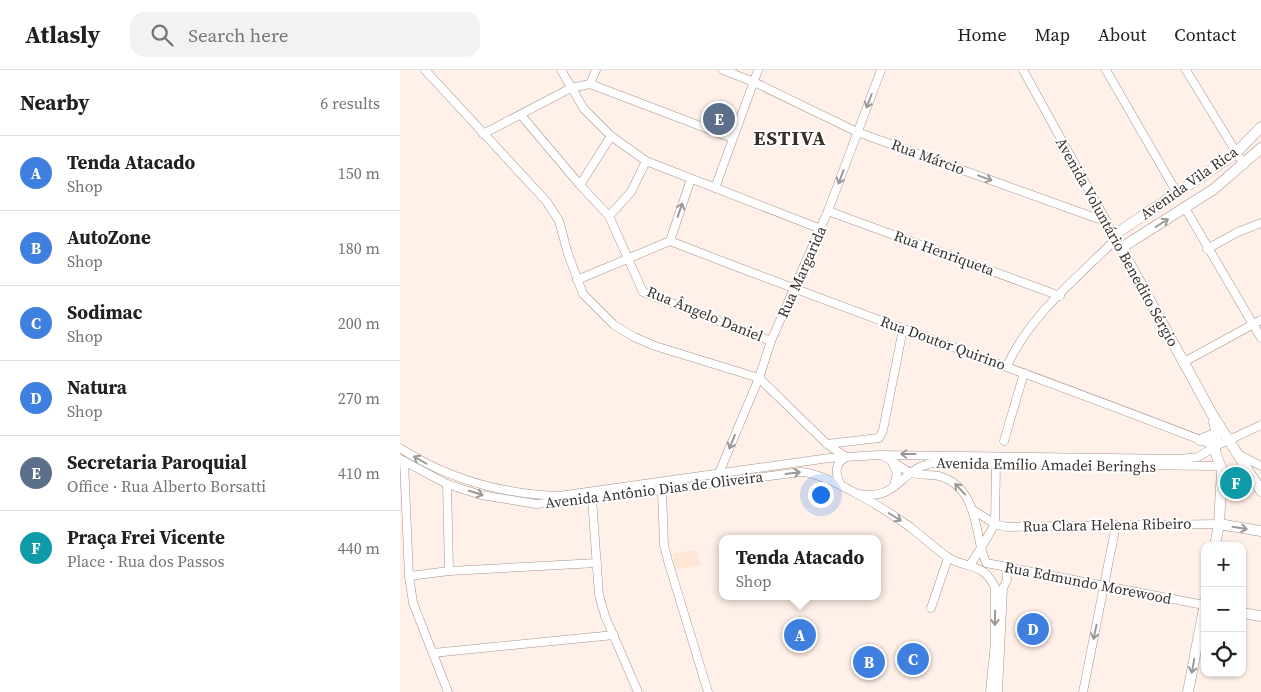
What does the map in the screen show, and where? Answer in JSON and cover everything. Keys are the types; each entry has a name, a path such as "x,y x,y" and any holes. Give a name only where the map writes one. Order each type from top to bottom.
{"main road":[{"name":"Avenida Vila Rica","path":"1115,237 1235,154 1261,127"},
{"name":"Avenida Vila Rica","path":"1121,248 1185,208 1244,165 1261,148"},
{"name":"Avenida Voluntário Benedito Sérgio","path":"1115,237 1212,414 1228,441 1258,479 1261,491"},
{"name":"Avenida Voluntário Benedito Sérgio","path":"1212,414 1216,433 1216,446 1222,471 1219,524 1215,542"},
{"path":"1196,438 1216,433"},
{"path":"1219,524 1261,532"},
{"path":"1246,613 1261,616"},
{"path":"1188,692 1201,625"}],"street":[{"path":"425,70 548,202 560,221 577,280 583,294 594,307 614,325 634,337 655,346 759,378 827,444 846,456"},
{"path":"561,70 584,109 611,136 646,161 821,229"},
{"path":"590,84 596,70"},
{"name":"Rua Márcio","path":"723,70 754,82 857,132 1107,222"},
{"path":"715,188 758,70"},
{"name":"Rua Margarida","path":"719,473 759,378 771,342 821,229 881,70"},
{"name":"Avenida Voluntário Benedito Sérgio","path":"1022,70 1115,237"},
{"path":"1106,70 1177,193"},
{"path":"1186,70 1235,154 1244,165"},
{"path":"483,134 571,88 590,84 732,138"},
{"name":"Rua Ângelo Daniel","path":"521,115 580,185 609,216 629,257 633,275 643,292 771,342"},
{"path":"580,185 611,136"},
{"path":"609,216 631,192 646,161"},
{"path":"577,280 670,241 691,180"},
{"path":"1185,208 1207,249 1261,338"},
{"name":"Rua Henriqueta","path":"828,211 1060,296"},
{"path":"1207,249 1238,232 1261,223"},
{"path":"1007,366 1020,340 1115,237"},
{"name":"Rua Doutor Quirino","path":"670,241 794,290 1007,366 1216,446"},
{"path":"1184,362 1261,320"},
{"path":"827,444 879,438 883,430 903,329"},
{"path":"1004,441 1024,374"},
{"path":"400,448 434,468 467,480 535,495 559,496 846,456 879,454 1180,459 1198,457 1216,446 1261,425"},
{"path":"1196,438 1202,448 1198,457"},
{"path":"1237,453 1261,466"},
{"path":"879,454 910,472 939,476 949,480 964,491 973,510 981,548"},
{"path":"841,485 836,473 837,466 846,456"},
{"path":"852,493 877,495 892,490 897,473 890,459"},
{"path":"402,460 409,576 413,603 448,692"},
{"name":"Avenida Antônio Dias de Oliveira","path":"402,460 447,484 481,496 527,503 592,499 801,472 815,474 841,485 895,517 948,558"},
{"name":"Avenida Emílio Amadei Beringhs","path":"892,490 910,472 932,463 1220,466"},
{"path":"970,565 995,524 996,463"},
{"path":"447,484 449,571"},
{"path":"662,491 664,545 708,692"},
{"path":"592,499 599,595 638,692"},
{"path":"973,510 995,524"},
{"name":"Rua Clara Helena Ribeiro","path":"995,524 1007,527 1219,524"},
{"path":"1083,692 1116,526"},
{"name":"Rua Edmundo Morewood","path":"981,548 986,563 1004,568 1105,584 1201,604"},
{"path":"931,608 948,558 984,571 996,587"},
{"path":"409,576 449,571 597,563"},
{"path":"990,692 995,642 995,574 1004,568 1007,580 1004,588 998,692"},
{"path":"433,653 614,635"}],"shaded area":[{"path":"697,550 701,566 675,569 673,553"}],"place":[{"name":"Secretaria Paroquial","path":"719,119"},
{"name":"Praça Frei Vicente","path":"1236,483"},
{"name":"Natura","path":"1033,629"},
{"name":"Tenda Atacado","path":"800,635"},
{"name":"Sodimac","path":"913,659"},
{"name":"AutoZone","path":"869,662"}],"district":[{"name":"ESTIVA","path":"790,138"}]}
